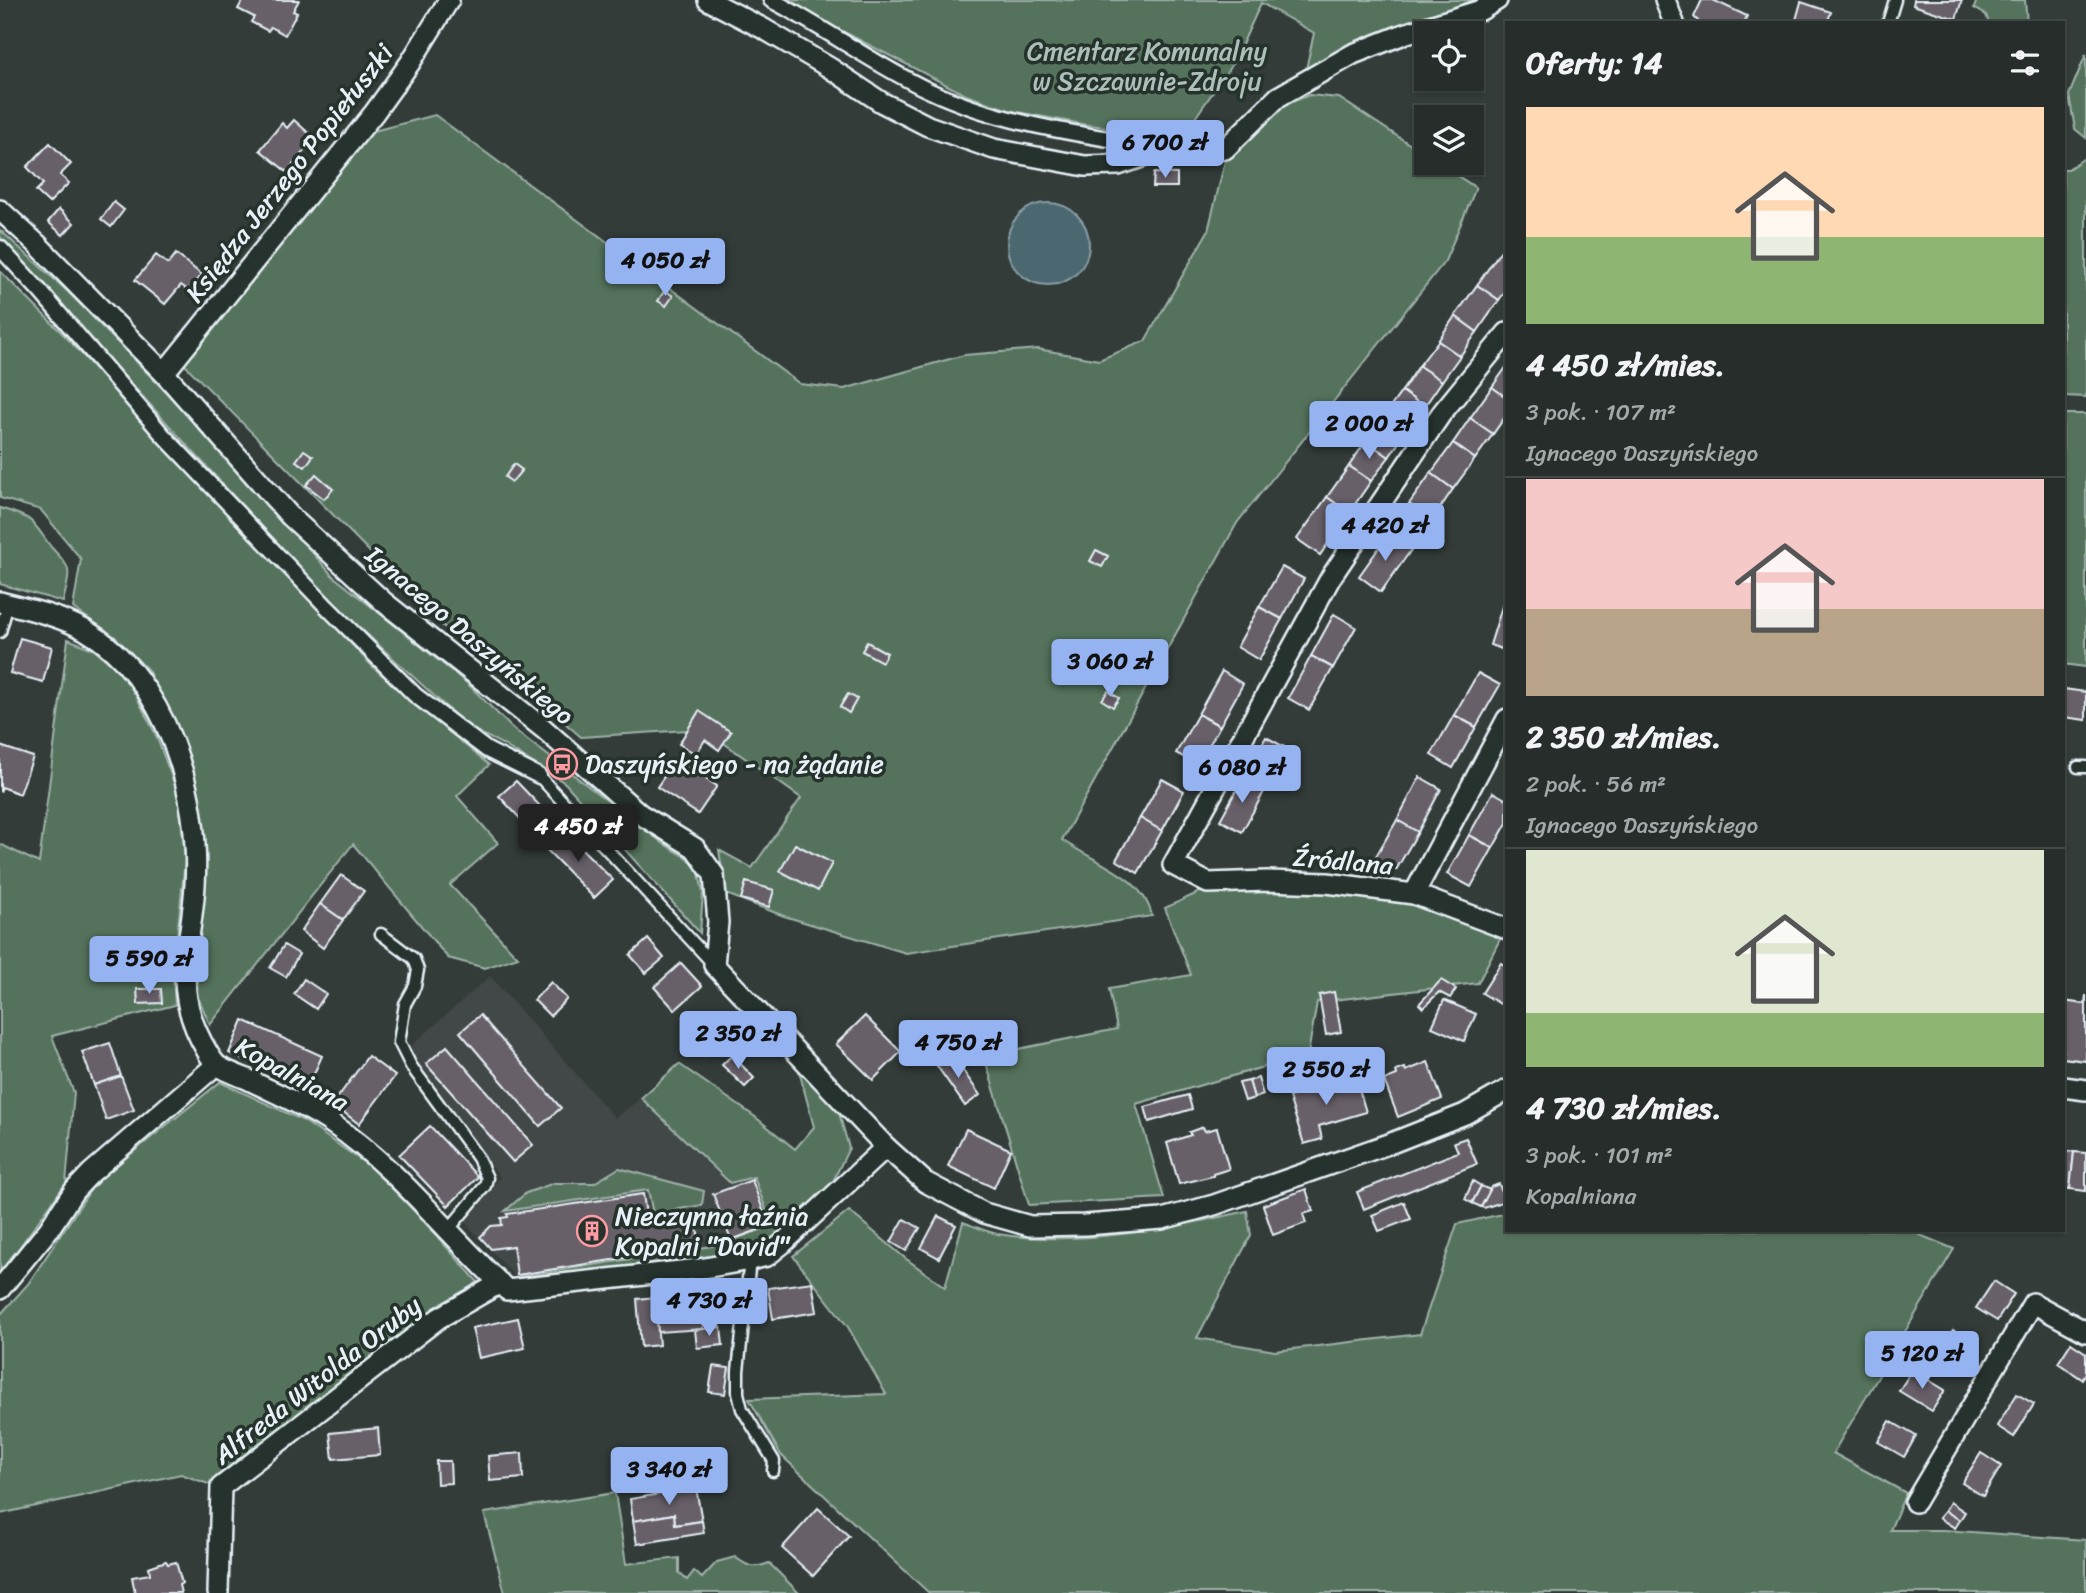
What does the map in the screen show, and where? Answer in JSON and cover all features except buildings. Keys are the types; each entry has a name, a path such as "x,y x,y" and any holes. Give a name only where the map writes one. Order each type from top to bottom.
{"street":[{"name":"Księdza Jerzego Popiełuszki","path":"164,373 374,113 410,63 449,0"},
{"path":"708,0 786,42 881,102 928,126 994,149 1085,166 1118,165 1166,149"},
{"path":"771,0 928,90 1014,121 1166,149 1225,149 1278,97 1353,54 1404,34 1481,10 1497,0"},
{"path":"1665,0 1673,21"},
{"name":"Ignacego Daszyńskiego","path":"0,210 164,373 290,516 385,603 544,729 640,814 695,848 714,875 718,922 714,965"},
{"path":"0,248 163,435 415,695 487,750 539,776"},
{"name":"Źródlana","path":"1505,335 1441,414 1331,577 1173,865 1208,883 1328,883 1414,894 1505,928"},
{"name":"Kopalniana","path":"4,603 58,619 94,636 122,659 140,679 156,708 185,779 193,819 195,884 186,958 186,1002 200,1037 216,1065 331,1123 393,1174 500,1283"},
{"path":"1414,894 1505,723"},
{"path":"714,965 886,1147 925,1182 984,1213 1030,1226 1162,1219 1214,1205 1394,1142 1465,1114 1505,1091"},
{"path":"0,1289 49,1229 74,1191 91,1173 216,1065"},
{"path":"2065,1087 2086,1090"},
{"path":"500,1283 507,1290 699,1269 767,1256 886,1147"},
{"name":"Alfreda Witolda Oruby","path":"218,1593 220,1487 439,1318 500,1283"},
{"path":"1916,1502 2033,1303 2086,1332"}],"lane":[{"path":"1889,21 1895,0"},
{"name":"Kopalniana","path":"0,632 4,603"},
{"path":"539,776 714,965"},
{"path":"381,934 414,960 418,970 415,986 405,1004 399,1042 411,1066 478,1158 487,1178 485,1186 449,1230"},
{"path":"750,1260 738,1393 742,1409 774,1461 772,1471"}],"shaded area":[{"path":"490,976 615,1118 641,1098 730,1183 754,1176 775,1233 716,1250 517,1279 464,1221 500,1177 414,1060 411,1046"}],"green space":[{"name":"Cmentarz Komunalny w Szczawnie-Zdroju","path":"782,0 1480,0 1422,21 1414,21 1414,24 1345,49 1306,69 1314,33 1261,3 1235,60 1182,137 1082,124 1012,111 966,95"},
{"path":"1977,0 2025,0 2027,21 1988,21 1986,15 1974,8"},
{"path":"2086,54 2086,138 2075,129 2069,95"},
{"path":"1309,95 1339,98 1414,147 1414,175 1456,175 1476,188 1445,261 1237,523 1062,840 1128,880 1147,902 1152,916 906,953 784,916 726,894 719,850 752,868 801,798 704,729 581,737 533,695 443,626 182,362 366,133 435,115 800,384 844,389 964,355 1038,349 1099,360 1145,341 1208,231 1225,161 1280,107"},
{"path":"2086,157 2086,397 2065,396 2065,169"},
{"path":"0,230 67,291 209,436 333,576 468,684 512,728 664,844 697,864 703,893 700,933 565,783 502,744 468,727 322,593 9,250 0,236"},
{"path":"0,271 70,341 168,450 374,668 489,765 457,796 498,843 450,885 518,957 485,968 448,958 353,844 210,1025 197,995 205,844 197,786 177,730 148,670 114,636 73,608 81,559 41,510 0,498"},
{"path":"2065,414 2086,414 2086,667 2065,664"},
{"path":"0,508 31,521 65,563 68,577 63,602 0,584"},
{"path":"68,639 93,649 126,676 155,733 179,796 185,860 173,975 175,1005 52,1036 74,1093 66,1183 0,1274 0,844 39,863"},
{"path":"1206,889 1391,892 1503,933 1478,983 1317,1002 1308,1054 1136,1104 1164,1198 1029,1205 984,1056 1117,1029 1109,989 1191,975 1165,908"},
{"path":"679,1064 754,1116 795,1149 814,1127 798,1067 839,1113 849,1148 824,1200 790,1227 776,1233 778,1237 752,1249 711,1259 528,1280 519,1277 718,1245 772,1226 754,1177 730,1183 641,1098"},
{"path":"220,1082 304,1121 382,1175 478,1282 443,1305 214,1486 181,1474 0,1514 0,1315 28,1284 95,1183"},
{"path":"619,1168 704,1191 702,1205 653,1214 648,1190 505,1211 526,1193 554,1183 594,1183"},
{"path":"849,1211 945,1287 963,1222 998,1234 1091,1237 1188,1224 1247,1211 1251,1235 1197,1338 1275,1351 1420,1334 1457,1224 1505,1213 1505,1232 1913,1232 1954,1249 1833,1453 1906,1493 1890,1530 1943,1530 2086,1540 2086,1593 929,1593 781,1455 749,1399 886,1394 848,1327 793,1256"},
{"path":"615,1493 626,1564 679,1558 679,1573 687,1580 694,1571 702,1578 717,1562 735,1557 751,1566 769,1563 799,1593 505,1593 484,1513"}],"water":[{"path":"1048,203 1064,206 1077,215 1086,228 1089,244 1086,260 1077,273 1064,282 1048,285 1032,282 1019,273 1010,260 1007,244 1010,228 1019,215 1032,206"}],"place":[{"name":"Daszyńskiego - na żądanie","path":"562,764"},
{"name":"Nieczynna łaźnia Kopalni \"David\"","path":"592,1231"}]}
